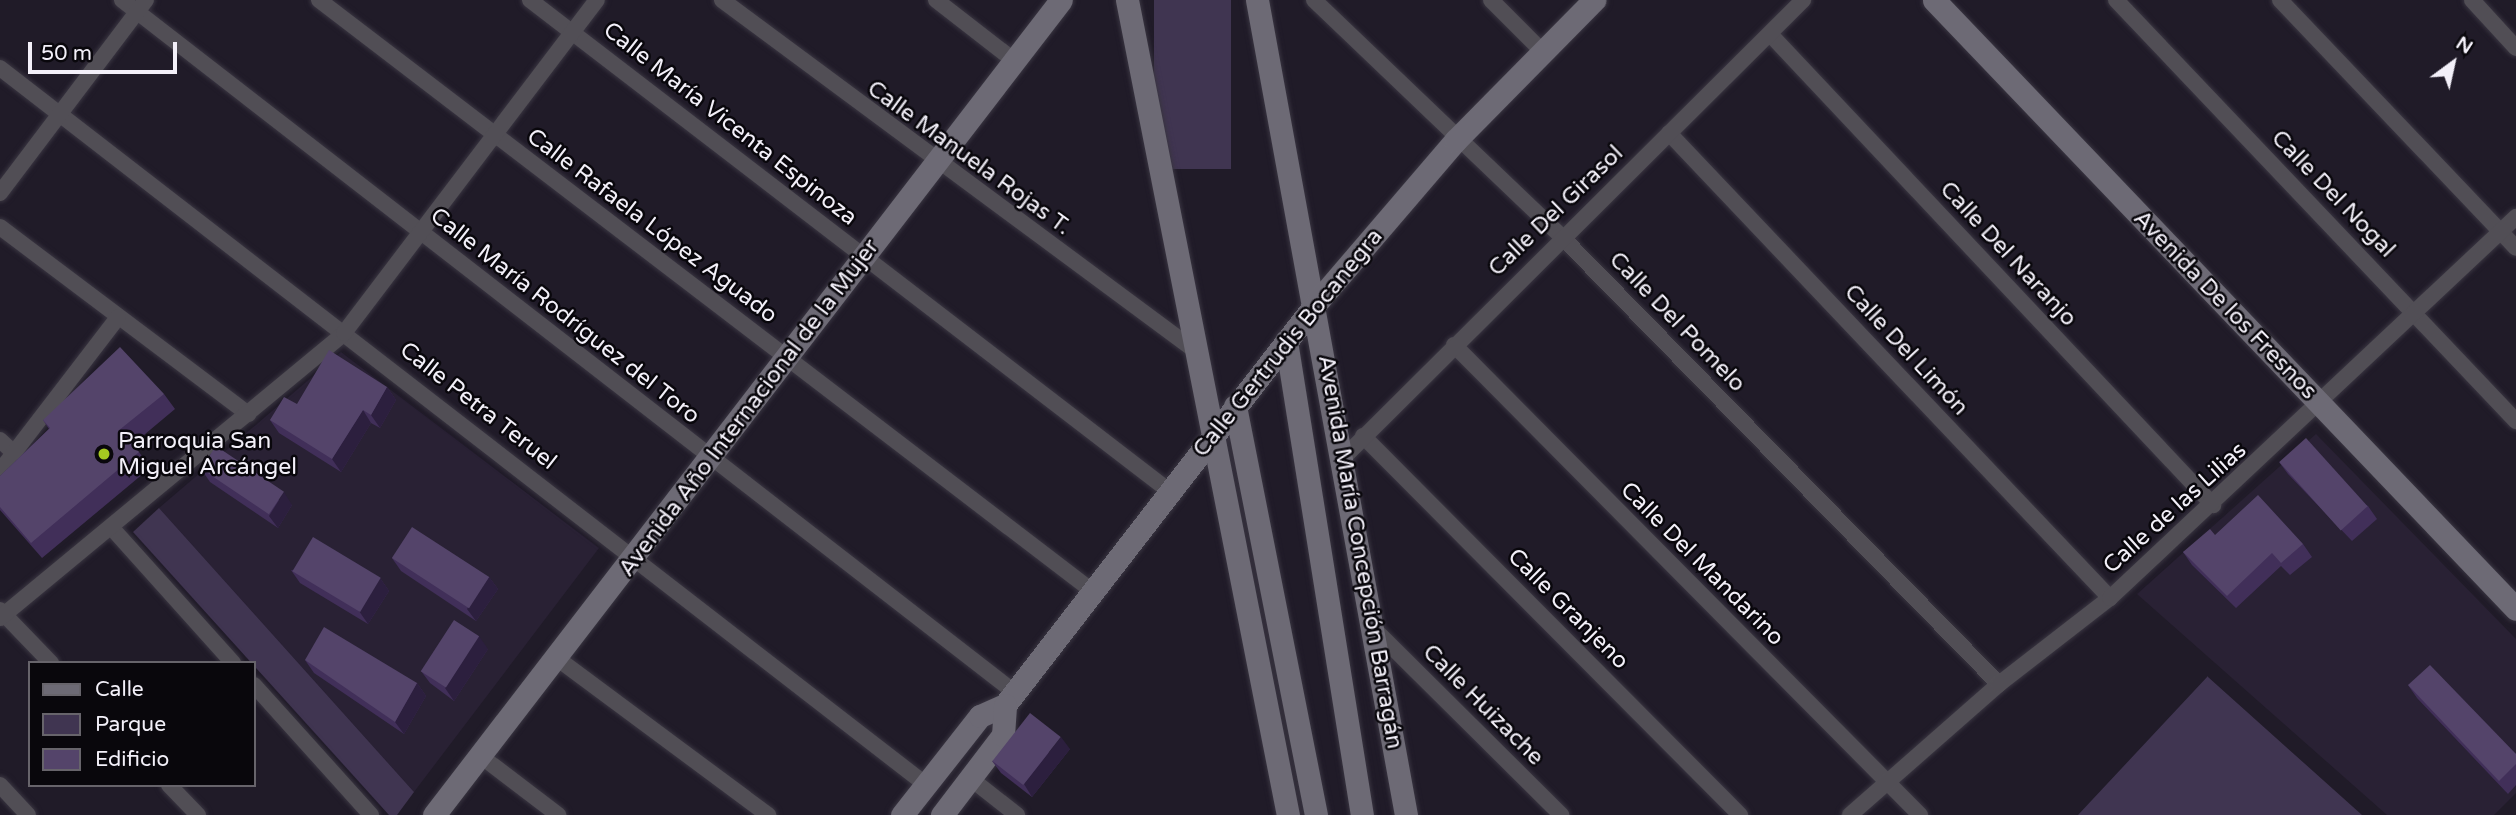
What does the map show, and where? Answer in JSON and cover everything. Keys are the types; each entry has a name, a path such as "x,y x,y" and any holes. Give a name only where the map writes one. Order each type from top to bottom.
{"street":[{"name":"Calle María Rodríguez del Toro","path":"122,0 141,6 1010,699"},
{"name":"Calle Rafaela López Aguado","path":"319,0 1091,590"},
{"name":"Calle María Vicenta Espinoza","path":"530,0 1168,490"},
{"path":"49,661 2,614 345,332 597,0"},
{"name":"Calle Manuela Rojas T.","path":"722,0 934,163 1193,349"},
{"path":"936,0 1016,61"},
{"name":"Avenida Año Internacional de la Mujer","path":"434,815 558,659 1061,0"},
{"path":"1127,0 1193,349 1213,433 1288,815"},
{"name":"Avenida María Concepción Barragán","path":"1256,0 1317,302 1406,815"},
{"name":"Calle Del Pomelo","path":"1314,0 1456,140 1561,236 1999,684"},
{"path":"1491,0 1543,51"},
{"name":"Calle Gertrudis Bocanegra","path":"902,815 980,716 1010,699 1168,490 1317,302 1456,140 1594,0"},
{"name":"Calle Del Girasol","path":"1343,457 1561,236 1803,0"},
{"name":"Avenida De los Fresnos","path":"1934,0 2516,609"},
{"name":"Calle Del Nogal","path":"2116,0 2516,421"},
{"path":"2280,0 2516,248"},
{"path":"2472,0 2516,48"},
{"path":"0,193 141,6"},
{"name":"Calle Del Naranjo","path":"1770,34 2213,505"},
{"name":"Calle Petra Teruel","path":"0,68 635,556 925,784"},
{"name":"Calle Del Limón","path":"1669,133 2110,598"},
{"name":"Calle de las Lilias","path":"1850,815 1884,781 1999,684 2110,598 2321,406 2516,217"},
{"path":"0,227 248,414"},
{"path":"0,471 118,317"},
{"name":"Avenida María Concepción Barragán","path":"1286,341 1362,815"},
{"name":"Calle Del Mandarino","path":"1454,345 1920,815"},
{"path":"1235,406 1316,815"},
{"name":"Calle Granjeno","path":"1363,436 1740,815"},
{"path":"0,440 14,453"},
{"path":"111,527 231,661"},
{"name":"Calle Huizache","path":"1372,627 1561,815"},
{"path":"558,659 768,815"},
{"path":"256,687 371,815"},
{"name":"Calle Gertrudis Bocanegra","path":"942,815 1003,735 1010,699"},
{"path":"482,757 558,815"},
{"path":"970,778 1017,815"},
{"path":"0,785 28,815"},
{"path":"171,787 198,815"}],"shaded area":[{"path":"341,352 599,548 414,792 159,508"},
{"path":"2316,434 2516,639 2516,793 2494,815 2387,815 2137,594"}],"green space":[{"path":"1154,0 1231,0 1231,169 1154,169"},
{"path":"159,508 414,792 397,815 389,815 256,668 256,661 250,661 133,532"},
{"path":"2208,677 2362,815 2078,815"}],"building":[{"path":"120,347 164,394 118,431 139,452 31,543 0,507 0,476 50,428 43,420"},
{"path":"329,350 387,387 371,415 363,410 332,459 270,420 284,397 297,404"},
{"path":"2306,438 2368,506 2341,530 2279,462"},
{"path":"216,446 284,492 269,514 201,468"},
{"path":"2258,495 2303,544 2281,563 2272,553 2227,596 2183,552 2210,529 2215,535"},
{"path":"412,527 489,577 469,608 392,558"},
{"path":"313,537 381,578 360,612 292,571"},
{"path":"454,620 479,636 446,687 421,671"},
{"path":"324,627 417,683 395,722 305,660"},
{"path":"2430,665 2516,754 2516,764 2499,781 2408,685"},
{"path":"1030,713 1061,737 1023,785 992,761"}],"place":[{"name":"Parroquia San Miguel Arcángel","path":"104,454"}]}
